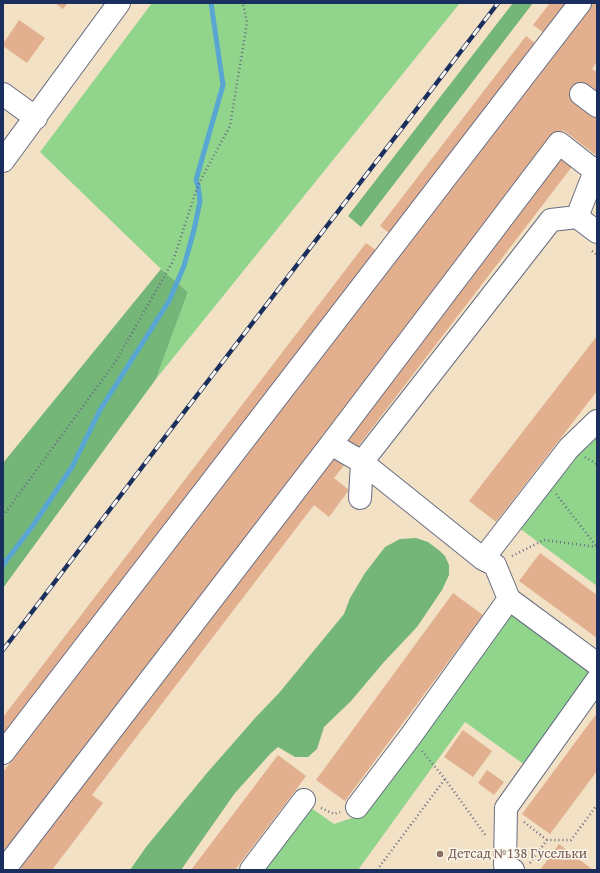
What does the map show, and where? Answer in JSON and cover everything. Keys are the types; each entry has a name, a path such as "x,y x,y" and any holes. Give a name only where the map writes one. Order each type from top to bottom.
{"street":[{"path":"3,161 119,3"},
{"path":"3,752 580,3"},
{"path":"3,94 36,118"},
{"path":"4,870 559,143 596,169 577,217"},
{"path":"360,498 362,462 551,220 577,217 597,232"},
{"path":"489,562 545,480 569,448 597,421"},
{"path":"330,444 362,462 489,562 509,599 597,664"},
{"path":"357,807 410,737 509,599"},
{"path":"512,867 506,808 597,680"},
{"path":"251,870 304,800"}],"path":[{"path":"3,516 116,361 173,261 198,185 230,126 247,23 243,3"},
{"path":"545,480 597,547"},
{"path":"489,562 544,540 597,547"},
{"path":"410,737 445,779 488,840"},
{"path":"377,870 445,779"},
{"path":"304,800 334,814 357,807"},
{"path":"512,867 548,840 571,840 597,805"}],"green space":[{"path":"152,3 460,3 156,379 188,292 161,269 40,152"},
{"path":"513,3 533,3 361,227 348,216"},
{"path":"161,269 188,292 156,379 3,588 3,463"},
{"path":"597,434 597,586 519,528 584,445"},
{"path":"416,538 428,542 445,556 449,565 449,575 442,590 417,627 384,662 351,701 324,727 317,749 308,757 295,757 278,747 271,753 235,793 181,870 130,870 146,847 207,773 279,693 344,614 350,598 365,573 385,547 400,539"},
{"path":"512,605 597,666 529,768 465,722 358,870 260,870 307,805 334,824 361,815"}],"building":[{"path":"55,3 68,3 63,9"},
{"path":"550,3 572,3 547,35 533,25"},
{"path":"591,3 597,3 597,62 592,69 597,72 597,94 582,83 571,97 597,117 597,156 563,130 3,862 3,772"},
{"path":"19,20 45,38 27,63 3,46"},
{"path":"526,36 540,47 394,237 380,226"},
{"path":"559,153 574,164 356,449 342,437"},
{"path":"366,243 380,253 3,745 3,717"},
{"path":"597,336 597,391 496,522 469,501"},
{"path":"333,451 347,462 334,478 349,490 329,517 314,505 92,795 103,803 52,870 23,870 17,865"},
{"path":"540,553 597,595 597,638 519,581"},
{"path":"453,593 483,615 345,801 316,780"},
{"path":"597,713 597,771 550,834 522,814"},
{"path":"463,730 492,751 473,777 444,757"},
{"path":"278,755 306,776 289,799 235,870 191,870"},
{"path":"487,770 504,782 494,795 478,783"},
{"path":"559,844 593,870 540,870"}],"waterway":[{"path":"3,565 34,524 72,467 100,410 169,301 184,266 200,201 196,180 223,85 211,3"}],"railway":[{"path":"3,650 498,3"}],"place":[{"name":"Детсад №138 Гусельки","path":"440,854"}]}
